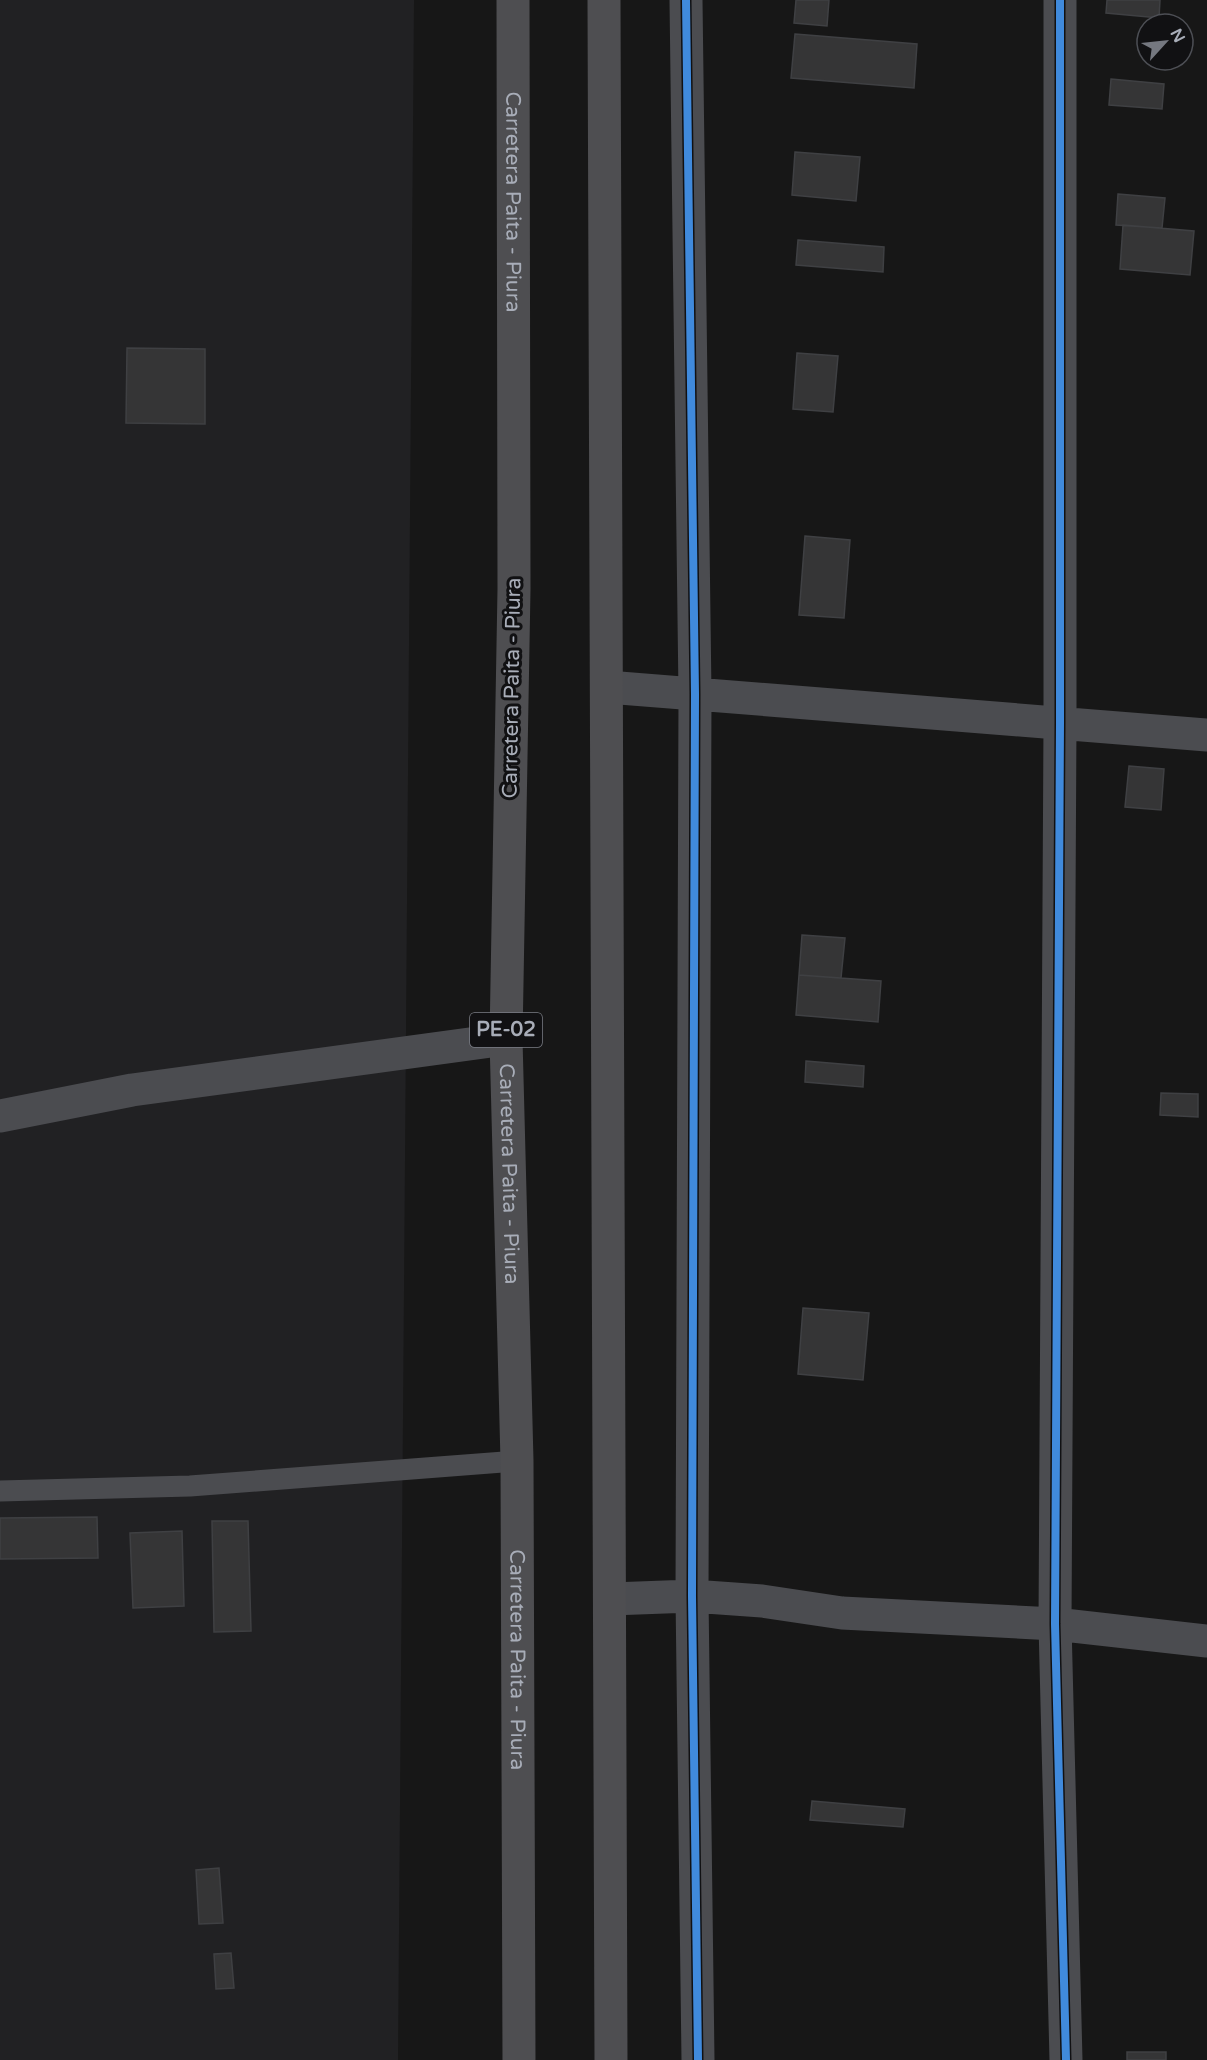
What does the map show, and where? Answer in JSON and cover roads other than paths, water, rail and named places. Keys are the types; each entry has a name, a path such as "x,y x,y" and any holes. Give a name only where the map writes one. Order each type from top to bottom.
{"highway":[{"name":"Carretera Paita - Piura","path":"513,0 514,589 506,1039 517,1461 519,2060"},
{"path":"604,0 611,2060"}],"street":[{"path":"686,0 695,694 692,1596 698,2060"},
{"path":"1060,0 1060,723 1055,1624 1066,2060"},
{"path":"607,687 1207,735"},
{"path":"0,1116 132,1090 506,1039"},
{"path":"611,1599 692,1596 762,1601 842,1613 1055,1624 1207,1641"}],"lane":[{"path":"0,1491 190,1485 517,1461"}]}
